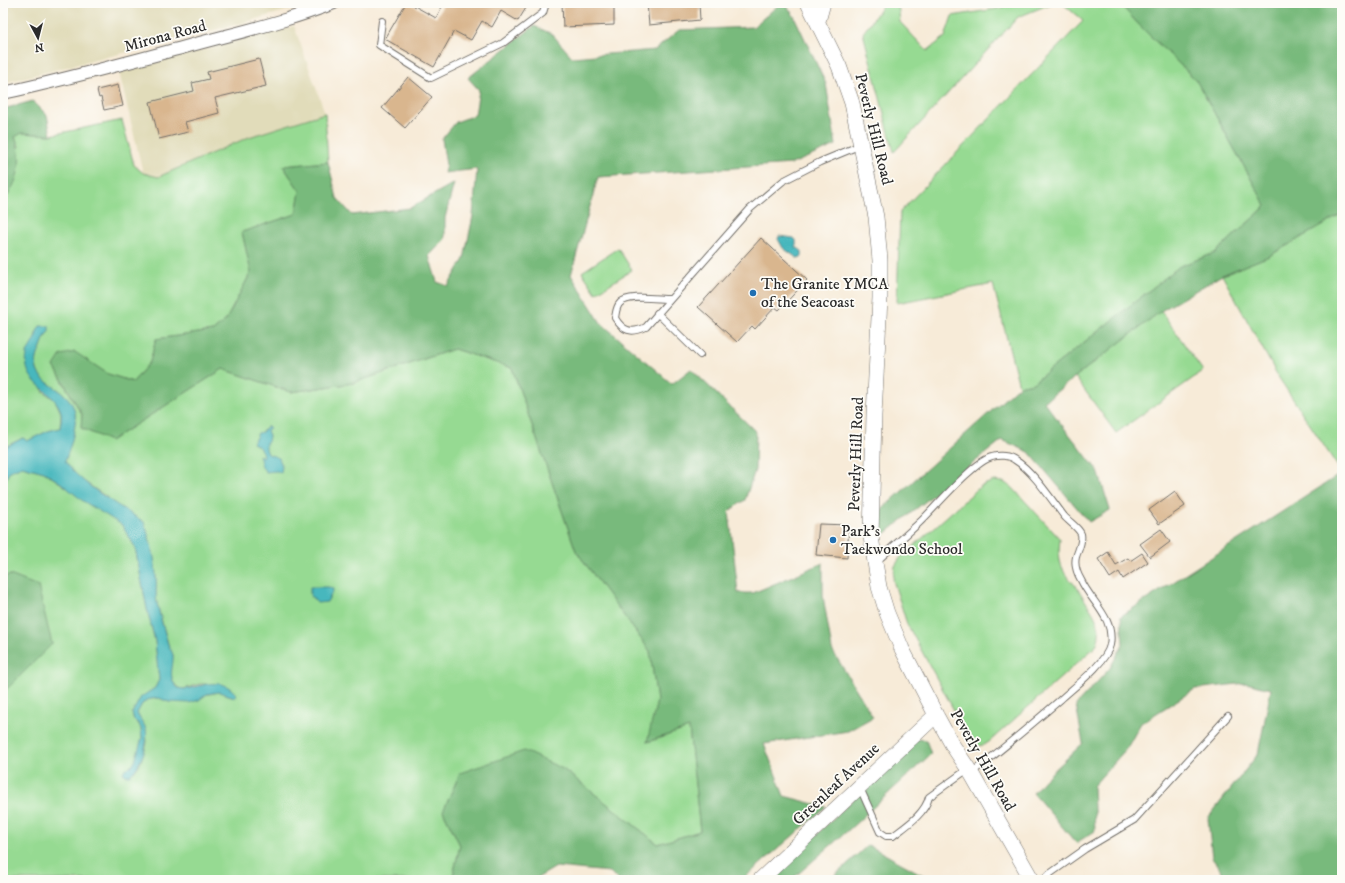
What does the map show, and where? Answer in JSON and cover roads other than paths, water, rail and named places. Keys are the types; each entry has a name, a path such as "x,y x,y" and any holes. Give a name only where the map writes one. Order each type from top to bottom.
{"street":[{"name":"Mirona Road","path":"3,93 141,59 269,24 317,10 334,3"},
{"name":"Peverly Hill Road","path":"808,3 839,66 852,103 876,217 880,260 880,298 871,537 879,587 887,613 902,649 936,715 953,746 970,771 1032,880"},
{"path":"818,21 823,3"},
{"name":"Greenleaf Avenue","path":"760,880 936,715"}],"lane":[{"path":"382,22 379,45 431,78 503,43 543,13 546,3"},
{"path":"669,299 624,299 618,304 615,318 620,326 629,331 638,331 646,327 669,299 750,209 783,181 820,162 862,145"},
{"path":"657,313 700,354"},
{"path":"860,786 880,832 886,836 893,836 916,817 927,805 929,797 999,752 1045,712 1088,674 1106,655 1110,645 1108,625 1104,615 1081,581 1076,570 1076,559 1082,540 1080,533 1024,467 1008,456 990,457 977,465 918,524 875,563"},
{"path":"1041,880 1086,849 1134,820 1228,716"}],"water":[{"path":"779,236 794,238 796,240 796,247 802,251 802,257 797,258 783,248 778,239"},
{"path":"40,326 49,326 49,331 43,341 36,360 37,370 41,377 71,402 75,413 74,431 65,461 72,470 91,487 144,522 154,557 157,603 168,644 173,655 172,679 174,683 177,687 182,689 220,684 228,687 236,694 235,697 219,692 207,694 199,700 189,703 169,702 159,698 147,700 142,704 137,713 146,729 147,735 145,748 138,766 130,775 125,775 123,772 125,769 132,766 135,761 142,738 139,724 134,720 132,713 141,697 155,688 159,680 155,641 135,547 122,525 83,501 61,483 44,472 22,466 10,471 3,487 3,448 23,438 27,441 48,431 60,428 61,412 57,404 52,397 33,380 26,364 27,354"},
{"path":"268,426 270,428 267,430 269,436 268,442 266,442 266,449 268,454 279,458 282,466 281,473 277,471 266,472 262,467 259,455 263,457 263,455 259,447 253,443 258,433 262,432"},
{"path":"310,587 329,587 333,589 333,591 327,602 317,603 310,595"}],"place":[{"name":"The Granite YMCA of the Seacoast","path":"753,293"},
{"name":"Park’s Taekwondo School","path":"833,540"}]}
